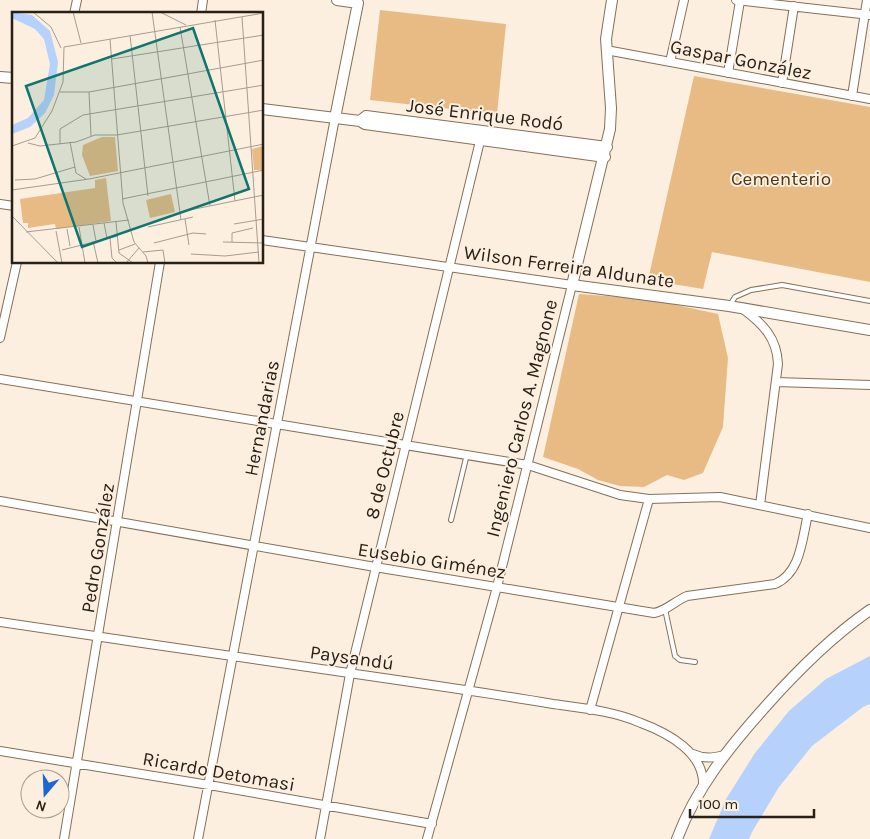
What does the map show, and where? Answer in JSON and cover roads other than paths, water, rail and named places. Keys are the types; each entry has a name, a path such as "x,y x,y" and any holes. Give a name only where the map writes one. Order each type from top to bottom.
{"street":[{"path":"337,0 358,1"},
{"name":"Ingeniero Carlos A. Magnone","path":"427,839 497,587 606,152 611,119 606,30 612,0"},
{"path":"670,62 684,0"},
{"path":"728,73 738,0 794,6 808,4 868,14"},
{"path":"852,96 868,14 868,0"},
{"name":"Hernandarias","path":"198,839 358,1"},
{"path":"782,83 794,6"},
{"name":"Gaspar González","path":"606,50 870,99"},
{"name":"José Enrique Rodó","path":"264,109 360,121 366,116 482,135 606,152"},
{"name":"8 de Octubre","path":"320,839 350,674 482,135"},
{"name":"Wilson Ferreira Aldunate","path":"264,240 729,306 870,330"},
{"path":"0,338 17,264"},
{"name":"Pedro González","path":"64,839 160,264"},
{"path":"742,308 758,320 774,343 777,352 776,382 760,505"},
{"path":"0,379 528,465 620,495 649,499 711,496 870,528"},
{"path":"776,382 870,384"},
{"path":"590,710 649,499"},
{"name":"Eusebio Giménez","path":"0,501 375,567 654,613 665,609 678,600 698,594 775,584 788,578 795,566 808,514"},
{"path":"677,839 696,798 725,755 750,723 791,678 828,642 870,610"},
{"name":"Paysandú","path":"0,622 468,690 590,710 642,723 676,742 690,753 701,767 704,786"},
{"name":"Ricardo Detomasi","path":"0,751 432,824"},
{"name":"Paysandú","path":"690,753 699,757 709,758 725,755"}],"lane":[{"path":"729,306 735,297 751,290 782,285 870,301"},
{"path":"451,520 467,454"},
{"path":"665,609 675,656 680,660 695,662"}],"water":[{"path":"870,656 870,704 863,707 812,746 779,787 749,839 709,839 726,799 755,753 789,711 826,679"}],"park label":[{"name":"Cementerio","path":"781,178"}]}
